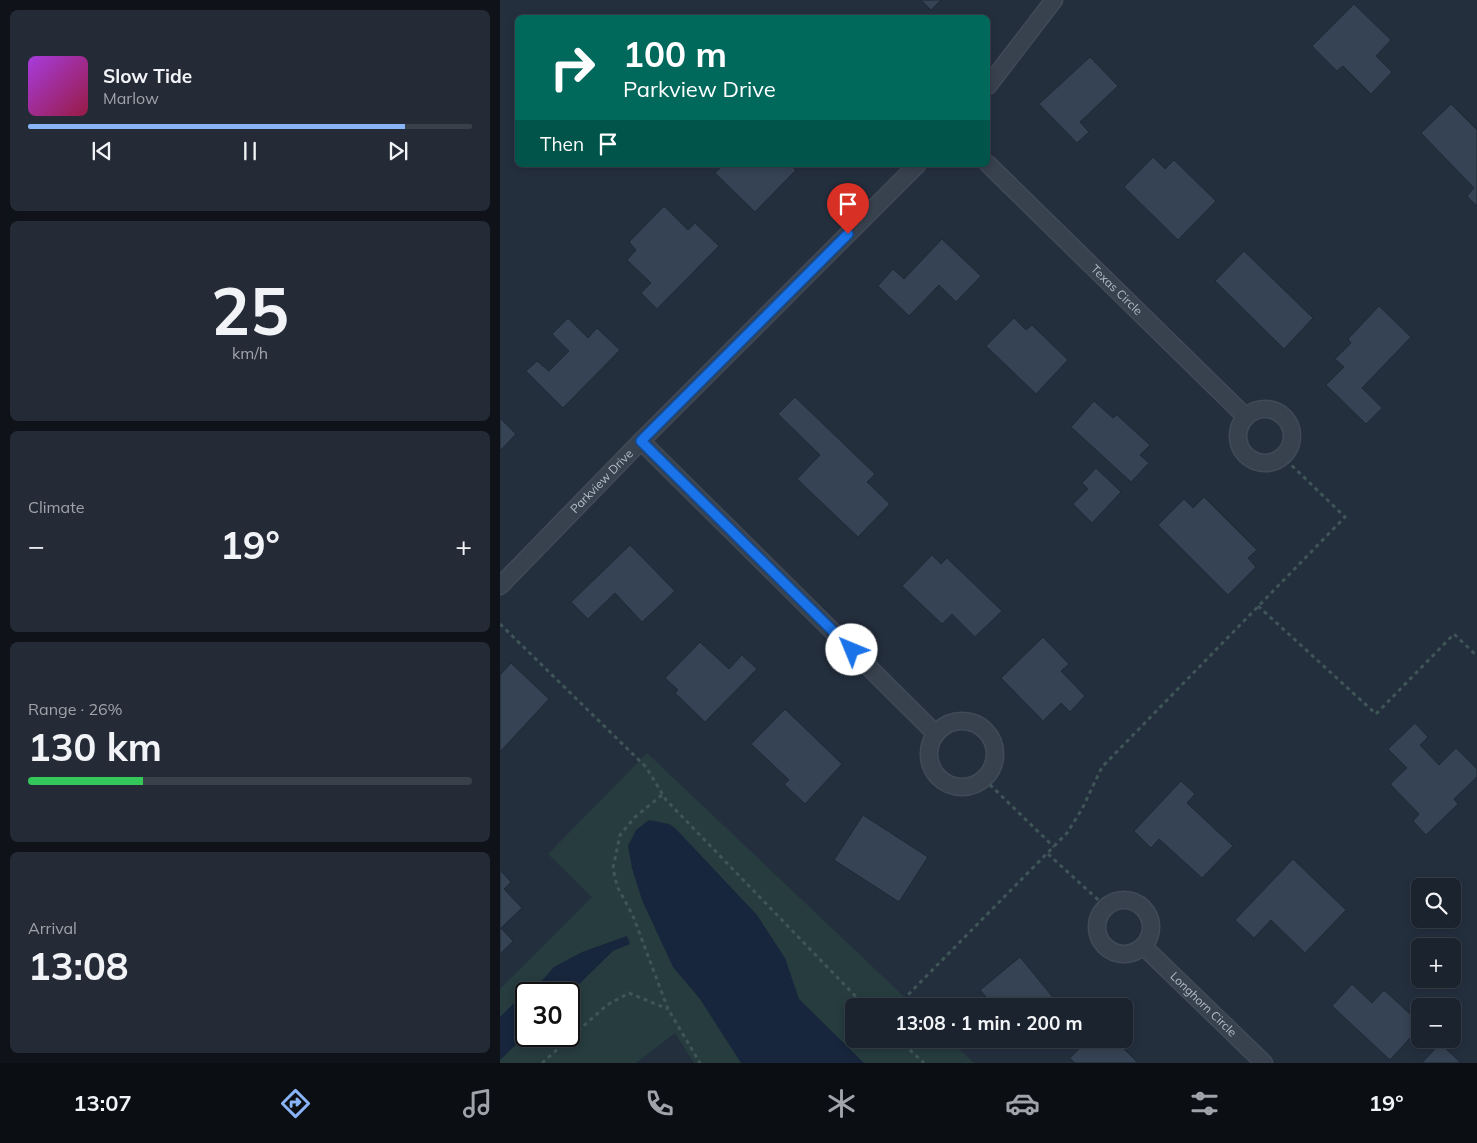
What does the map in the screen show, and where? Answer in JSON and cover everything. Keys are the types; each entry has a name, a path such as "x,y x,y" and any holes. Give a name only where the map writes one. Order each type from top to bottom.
{"street":[{"path":"990,83 1054,0"},
{"name":"Texas Circle","path":"990,166 1246,417"},
{"name":"Parkview Drive","path":"500,586 641,441 916,167"},
{"path":"1272,410 1287,420 1292,437 1290,446 1282,456 1270,462 1261,462 1246,455 1238,440 1238,432 1246,417 1254,411 1272,410"},
{"path":"641,441 936,734"},
{"path":"953,722 975,724 984,730 994,749 994,760 984,779 975,785 965,787 954,786 944,782 936,775 930,760 930,744 936,734 953,722"},
{"path":"1126,899 1142,906 1148,913 1151,930 1143,946 1136,951 1118,953 1102,944 1097,926 1098,917 1106,907 1118,900 1126,899"},
{"name":"Longhorn Circle","path":"1143,946 1264,1063"}],"path":[{"path":"905,998 1067,834 1082,809 1102,768 1345,517 1282,456"},
{"path":"1258,606 1376,714 1454,634 1477,656"},
{"path":"500,624 646,767 662,796 857,998"},
{"path":"984,779 1054,848"},
{"path":"662,796 635,817 620,835 614,856 613,868 617,886 633,916 668,1009 700,1063"},
{"path":"1048,854 1106,907"},
{"path":"542,1063 607,1005 629,993 668,1009"},
{"path":"908,1048 924,1063"}],"green space":[{"path":"647,753 906,998 845,998 845,1048 958,1048 974,1063 694,1063 675,1033 636,1063 500,1063 500,989 592,897 548,854"}],"water":[{"path":"649,820 669,824 675,828 757,915 785,958 799,999 845,1044 845,1048 849,1048 864,1063 741,1063 700,999 673,967 642,900 632,868 628,846 636,830"},
{"path":"627,936 630,944 613,951 580,983 541,982 554,967 582,952"},
{"path":"515,1002 515,1046 500,1060 500,1017"}],"building":[{"path":"921,0 941,0 931,10"},
{"path":"1354,4 1391,40 1376,56 1392,72 1371,94 1343,66 1337,71 1312,46"},
{"path":"1090,57 1118,86 1080,122 1089,132 1077,143 1039,104"},
{"path":"1451,104 1477,130 1477,206 1467,196 1474,188 1421,133"},
{"path":"1153,157 1165,169 1174,160 1216,201 1178,240 1124,187"},
{"path":"721,167 792,167 796,170 755,212 715,173"},
{"path":"664,206 688,230 695,223 719,246 657,309 641,293 651,283 627,260 636,250 629,242"},
{"path":"942,239 981,276 956,302 939,285 909,316 878,286 893,269 904,279"},
{"path":"1244,251 1313,318 1284,349 1215,281"},
{"path":"1379,306 1411,337 1362,388 1382,408 1366,424 1326,385 1344,367 1335,359 1351,343 1348,339"},
{"path":"568,318 588,338 597,328 620,350 563,408 526,371 537,361 549,371 569,351 552,334"},
{"path":"1014,318 1026,330 1032,325 1068,360 1036,394 986,346"},
{"path":"795,397 875,474 867,482 890,504 858,537 797,479 820,455 778,414"},
{"path":"1094,401 1113,418 1117,415 1150,445 1140,455 1149,463 1131,482 1071,427"},
{"path":"500,418 516,434 500,451"},
{"path":"1096,468 1121,492 1092,523 1073,504 1088,489 1082,483"},
{"path":"1204,497 1257,550 1248,558 1256,567 1228,595 1158,525 1184,499 1193,508"},
{"path":"630,545 675,591 642,622 615,593 588,619 571,602"},
{"path":"932,555 941,564 947,558 1002,611 975,637 952,614 942,624 902,586"},
{"path":"1043,637 1069,664 1061,671 1085,696 1070,712 1061,703 1043,721 1001,678"},
{"path":"700,642 729,669 742,655 757,669 705,722 675,693 678,690 665,678"},
{"path":"511,663 549,699 500,752 500,675"},
{"path":"785,709 842,764 805,804 784,784 789,780 751,744"},
{"path":"1415,723 1428,737 1420,745 1439,765 1456,748 1477,769 1477,777 1454,799 1458,804 1426,835 1413,821 1419,814 1390,784 1407,768 1388,749"},
{"path":"1181,781 1195,794 1187,803 1233,846 1202,878 1159,839 1151,848 1134,831"},
{"path":"863,815 928,857 899,902 834,860"},
{"path":"1293,859 1346,910 1305,953 1271,920 1254,938 1235,920"},
{"path":"500,870 511,882 504,889 522,908 501,928 513,941 500,954"},
{"path":"1020,957 1053,998 987,998 980,990"},
{"path":"1352,984 1372,1003 1384,990 1411,1015 1411,1037 1390,1060 1332,1006"},
{"path":"1080,1048 1123,1048 1138,1063 1075,1063 1070,1058"},
{"path":"1436,1048 1445,1048 1461,1063 1422,1063"}],"route":[{"path":"848,234 641,441 852,650"}]}
